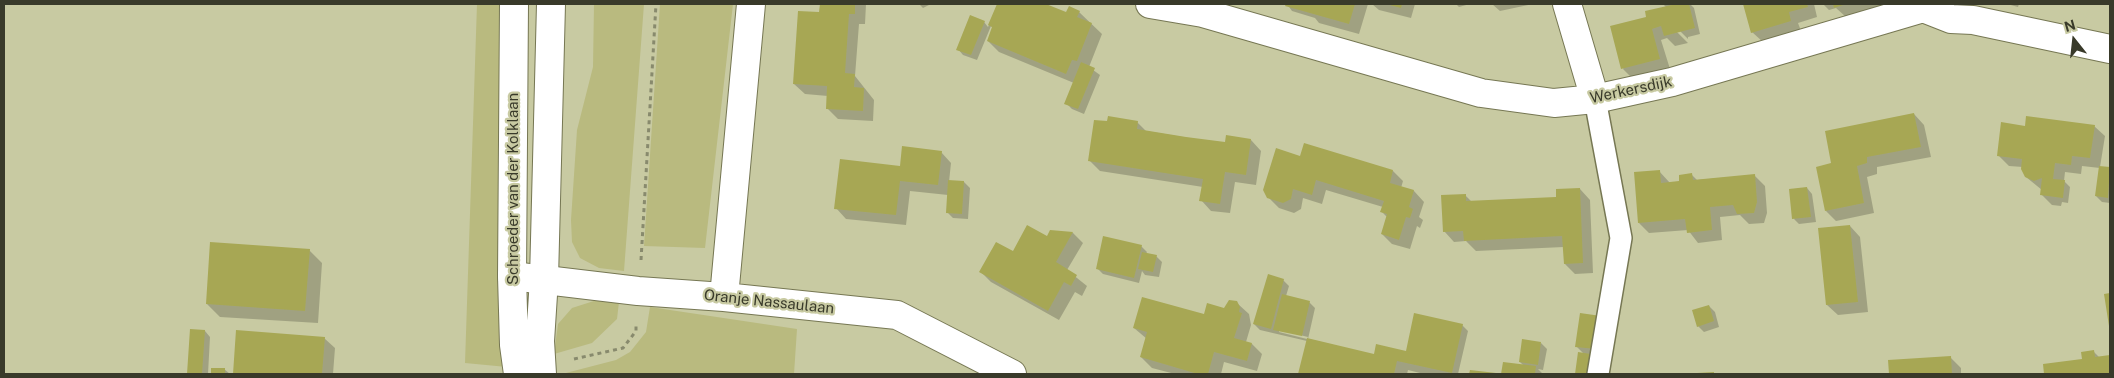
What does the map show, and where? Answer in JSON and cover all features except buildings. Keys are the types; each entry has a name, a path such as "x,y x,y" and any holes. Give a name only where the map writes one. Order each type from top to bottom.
{"street":[{"name":"Schroeder van der Kolklaan","path":"514,4 512,276 514,345 534,372"},
{"name":"Schroeder van der Kolklaan","path":"534,372 540,341 544,279 551,4"},
{"path":"724,297 751,4"},
{"name":"Werkersdijk","path":"1150,4 1203,12 1481,93 1554,103 1595,99 1672,82 1923,6 1951,19 1973,20 2110,49"},
{"path":"1567,4 1595,99 1621,238 1598,374"},
{"name":"Oranje Nassaulaan","path":"512,276 638,291 724,297 898,315 1012,374"}],"path":[{"path":"641,259 656,4"},
{"path":"534,372 623,348 636,331 638,291"}],"green space":[{"path":"477,4 503,4 499,295 507,367 465,363"},
{"path":"594,4 644,4 624,271 599,268 580,258 572,242 571,220 577,130 593,67"},
{"path":"660,4 733,4 705,248 644,246"},
{"path":"597,300 619,302 617,319 592,343 554,354 558,324 572,308"},
{"path":"650,307 797,329 794,374 562,374 616,360 630,352 646,332"}]}
